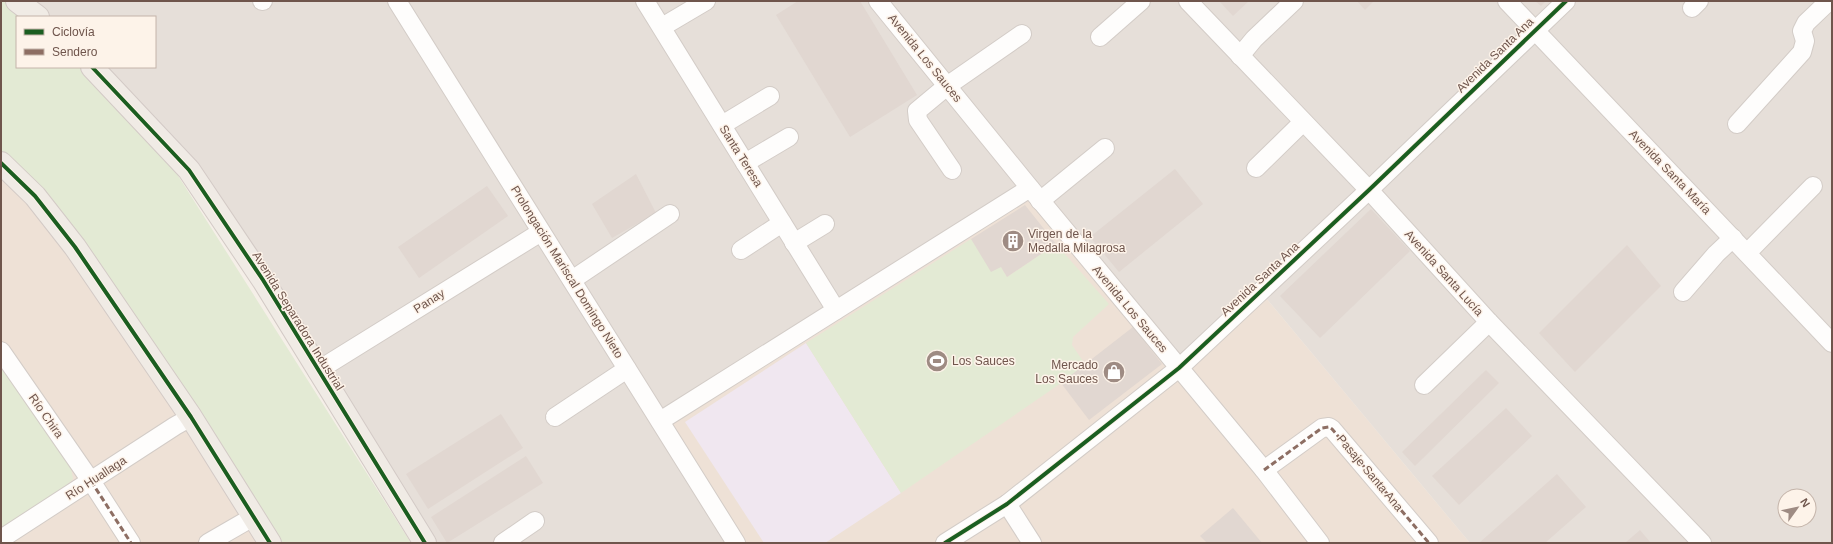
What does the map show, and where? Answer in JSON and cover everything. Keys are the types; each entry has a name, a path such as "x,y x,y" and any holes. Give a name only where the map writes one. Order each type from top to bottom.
{"main road":[{"path":"17,1 37,16"},
{"name":"Avenida Separadora Industrial","path":"93,68 189,170 263,280 317,371 425,543"},
{"path":"1,163 35,196 75,247 191,417 270,543"}],"street":[{"name":"Prolongación Mariscal Domingo Nieto","path":"398,1 736,543"},
{"name":"Santa Teresa","path":"645,1 836,310"},
{"path":"662,27 706,1"},
{"name":"Avenida Los Sauces","path":"878,1 1035,194 1264,470 1320,543"},
{"path":"1100,37 1141,1"},
{"name":"Avenida Santa Lucía","path":"1188,1 1369,190 1489,322 1702,543"},
{"path":"1240,56 1254,39 1294,1"},
{"name":"Avenida Santa María","path":"1507,1 1832,343"},
{"name":"Avenida Santa Ana","path":"945,543 1007,504 1179,368 1369,190 1566,1"},
{"path":"1737,124 1802,52 1805,41 1802,31 1806,23 1829,1"},
{"path":"952,170 918,120 916,112 948,86 1022,34"},
{"path":"722,125 770,96"},
{"path":"1256,168 1303,122"},
{"path":"745,163 789,137"},
{"path":"660,421 836,310 1035,194 1105,148"},
{"path":"1747,253 1813,186"},
{"path":"572,280 670,214"},
{"path":"741,250 782,222"},
{"path":"794,242 825,224"},
{"name":"Panay","path":"317,371 541,232"},
{"path":"1683,292 1716,254 1733,238"},
{"path":"1424,384 1489,322"},
{"name":"Río Chira","path":"1,351 91,481 131,543"},
{"path":"555,417 627,369"},
{"name":"Río Huallaga","path":"1,539 191,417"},
{"name":"Pasaje Santa Ana","path":"1264,470 1322,428 1329,427 1429,543"},
{"path":"1007,504 1032,543"},
{"path":"208,543 253,517"},
{"path":"503,543 535,521"}],"shaded area":[{"path":"29,1 1832,1 1832,543 1470,543 1266,298 1181,358 1040,190 670,409 665,429 735,543 434,543 228,217 102,68 156,68 156,16 49,16"},
{"path":"1,126 311,543 1,543"},
{"path":"1013,192 1266,298 1470,543 735,543 664,429 670,409"},
{"path":"806,343 901,493 825,543 764,543 685,422"}],"green space":[{"path":"1,1 11,1 31,16 16,16 16,68 88,68 103,83 177,174 411,543 272,543 1,153"},
{"name":"Los Sauces","path":"971,239 1001,267 1007,277 1056,244 1109,304 1073,337 1072,345 1085,364 1067,379 901,493 806,343"},
{"path":"1,362 70,462 73,479 62,490 1,529"}],"building":[{"path":"798,1 860,1 917,95 850,137 776,15"},
{"path":"1219,1 1249,1 1233,16"},
{"path":"1357,1 1374,1 1365,10"},
{"path":"1535,1 1546,1 1541,6"},
{"path":"1175,169 1203,204 1119,272 1090,237"},
{"path":"636,174 656,213 612,238 592,204"},
{"path":"487,186 508,216 419,278 398,247"},
{"name":"Virgen de la Medalla Milagrosa","path":"1025,205 1056,244 1007,277 1001,267 991,272 971,239"},
{"path":"1371,209 1410,251 1320,338 1280,296"},
{"path":"1627,245 1661,286 1575,372 1539,333"},
{"name":"Mercado Los Sauces","path":"1133,327 1162,364 1089,420 1061,383"},
{"path":"1486,370 1499,383 1415,466 1402,452"},
{"path":"1506,408 1532,436 1459,505 1432,476"},
{"path":"501,414 523,448 428,509 406,474"},
{"path":"526,456 543,483 447,543 431,517"},
{"path":"1557,474 1586,507 1545,543 1479,543"},
{"path":"1233,508 1262,543 1207,543 1200,536"},
{"path":"1640,530 1651,543 1625,543"}],"marked path":[{"path":"1264,470 1322,428 1329,427 1429,543"},
{"path":"91,481 131,543"}],"cycle path":[{"path":"945,543 1007,504 1179,368 1369,190 1566,1"},
{"path":"93,68 189,170 263,280 425,543"},
{"path":"1,163 35,196 75,247 191,417 270,543"}],"place":[{"name":"Virgen de la Medalla Milagrosa","path":"1013,241"},
{"name":"Los Sauces","path":"937,361"},
{"name":"Mercado Los Sauces","path":"1114,372"}]}
